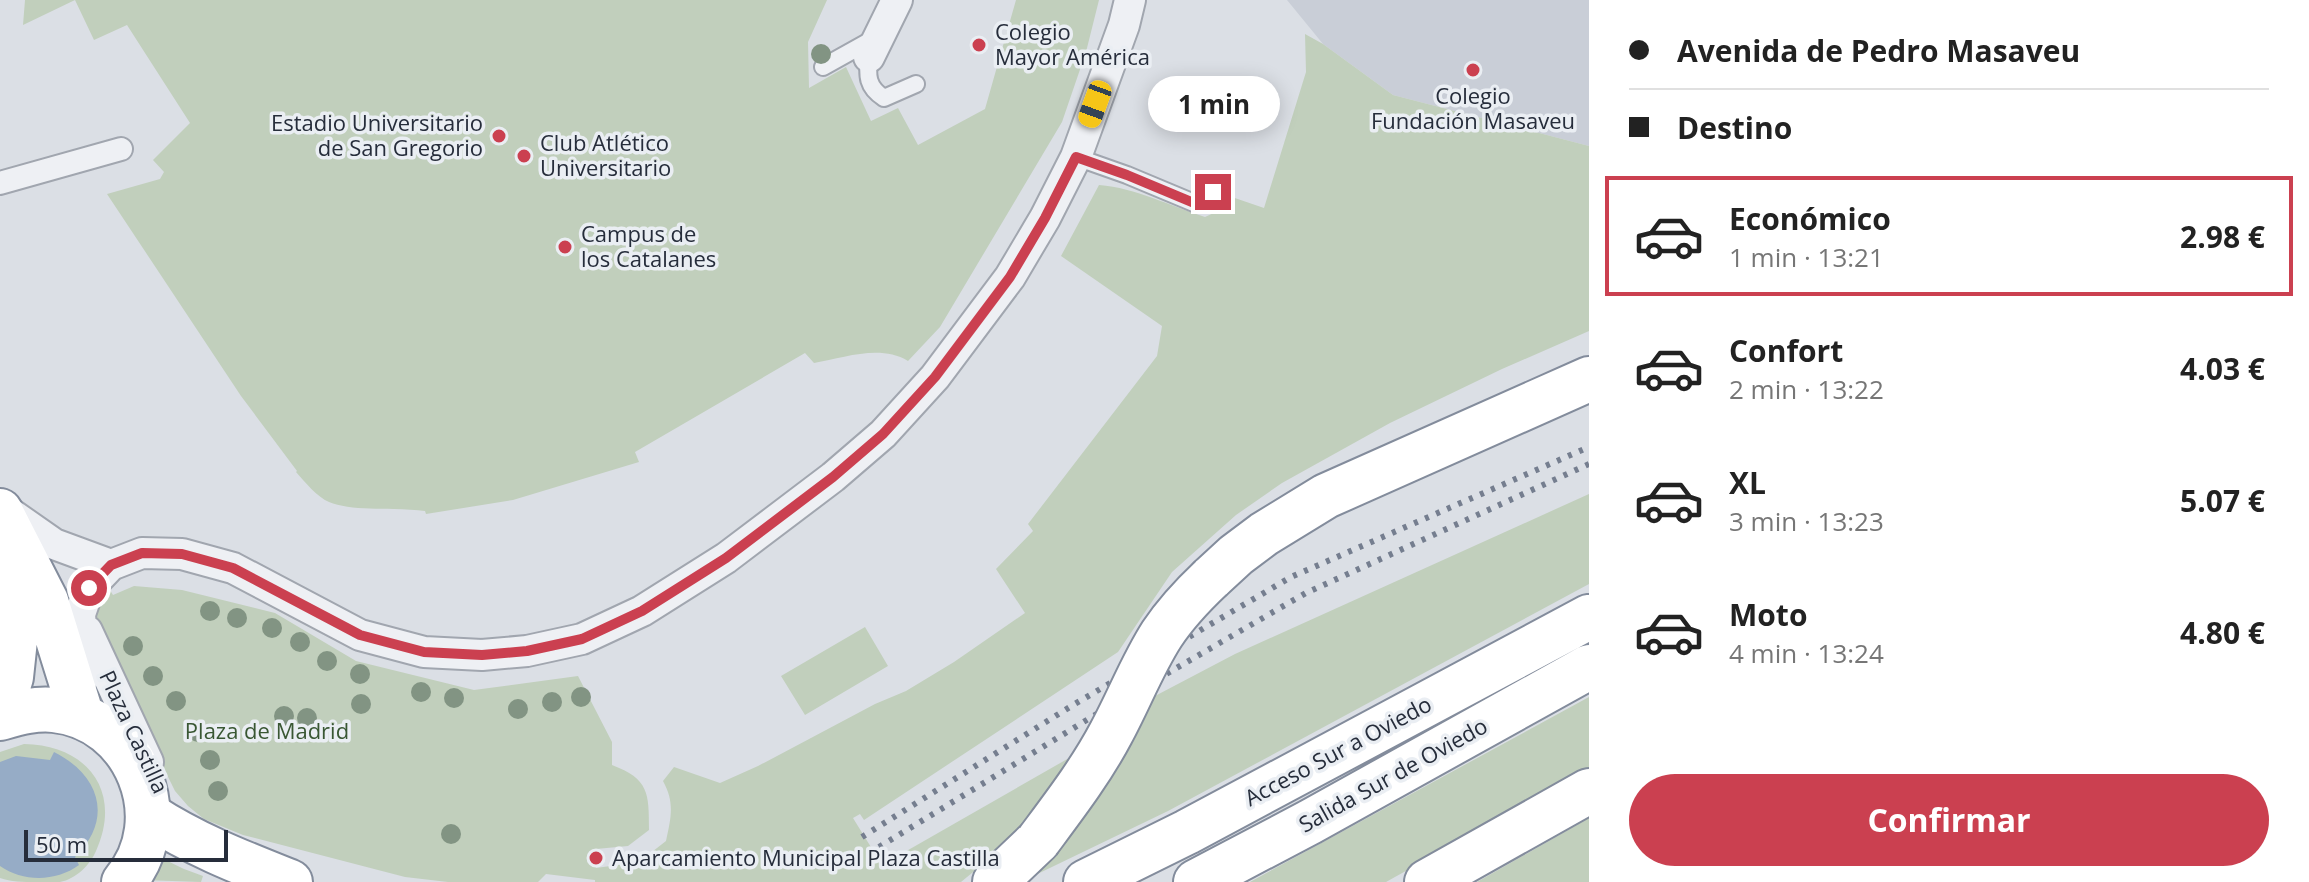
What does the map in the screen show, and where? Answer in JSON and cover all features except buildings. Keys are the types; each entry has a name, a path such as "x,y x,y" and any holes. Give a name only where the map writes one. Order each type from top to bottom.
{"highway":[{"path":"995,882 1038,841 1091,767 1163,632 1236,555 1326,496 1589,379"},
{"path":"0,508 46,601 81,713"},
{"path":"0,577 17,621 3,687 26,710 81,713 109,733 130,756 144,784 149,815 144,845 124,882"},
{"name":"Acceso Sur a Oviedo","path":"1086,882 1187,832 1589,617"},
{"name":"Salida Sur de Oviedo","path":"1196,882 1589,667"},
{"path":"1427,882 1589,791"},
{"path":"149,815 174,832 290,882"}],"street":[{"path":"874,46 897,0"},
{"path":"81,713 83,659 80,614 89,588 111,565 142,553 182,554 233,568 360,635 424,652 482,655 527,651 582,639 642,611 726,558 843,470 883,434 935,377 1010,277 1076,157 1124,25 1130,0"},
{"path":"0,183 121,149"},
{"path":"0,508 54,544 111,565"},
{"name":"Plaza Castilla","path":"80,614 169,808 199,843"}],"lane":[{"path":"823,67 874,46"},
{"path":"874,46 867,79 874,92 884,98 916,84"},
{"path":"1076,157 1194,203 1206,204 1213,192"}],"shaded area":[{"name":"Colegio Fundación Masaveu","path":"1287,0 1589,0 1589,146 1393,95 1323,44"}],"green space":[{"path":"25,0 75,0 23,25"},
{"name":"Campus de los Catalanes","path":"75,0 827,0 808,42 809,88 846,67 871,121 898,108 918,145 985,109 1016,0 1099,0 1086,52 1062,122 940,327 908,361 886,353 874,353 814,363 805,353 635,452 639,462 513,500 426,514 425,511 350,507 325,500 296,472 241,396 107,194 160,179 164,172 153,160 190,123 127,25 94,40"},
{"name":"Plaza de Madrid","path":"1305,34 1393,95 1589,146 1589,331 1390,423 1282,483 1236,515 1172,572 1118,652 864,820 860,814 853,818 882,865 1069,758 1048,793 1022,826 961,882 595,882 546,874 538,882 448,882 405,877 243,835 204,819 175,791 94,627 92,612 108,587 113,595 134,586 182,590 275,613 356,661 474,690 578,676 612,742 612,765 640,782 648,806 649,830 628,846 596,849 596,868 639,862 666,841 671,803 663,781 674,767 720,783 906,691 954,662 1025,613 996,569 1033,531 1028,524 1157,356 1162,326 1061,256 1099,185 1140,194 1205,217 1218,211 1226,195 1264,208 1306,72"},
{"path":"1589,494 1589,584 1168,811 1027,879 1095,792 1155,696 1235,654"},
{"path":"865,627 888,666 805,715 781,676"},
{"path":"1589,697 1589,769 1386,882 1250,882"},
{"path":"24,744 46,746 82,762 94,775 102,791 105,809 103,829 96,851 82,871 60,882 22,882 0,878 0,752"},
{"path":"1589,818 1589,882 1477,882"},
{"path":"153,854 203,876 201,882 143,880"}],"water":[{"path":"54,752 70,762 91,785 98,813 95,828 75,857 79,865 70,871 40,878 19,875 0,866 0,762 16,756 50,760"}],"railway":[{"path":"862,837 1073,705 1291,577 1589,447"},
{"path":"879,847 1090,718 1306,593 1589,464"}],"place":[{"name":"Colegio Mayor América","path":"979,45"},
{"name":"Colegio Fundación Masaveu","path":"1473,70"},
{"name":"Estadio Universitario de San Gregorio","path":"499,136"},
{"name":"Club Atlético Universitario","path":"524,156"},
{"name":"Campus de los Catalanes","path":"565,247"},
{"name":"Aparcamiento Municipal Plaza Castilla","path":"596,858"}],"route":[{"path":"89,588 111,565 142,553 182,554 233,568 360,635 424,652 482,655 527,651 582,639 642,611 726,558 852,463 883,434 935,377 1010,277 1076,157 1194,203 1206,204 1213,192"}]}
